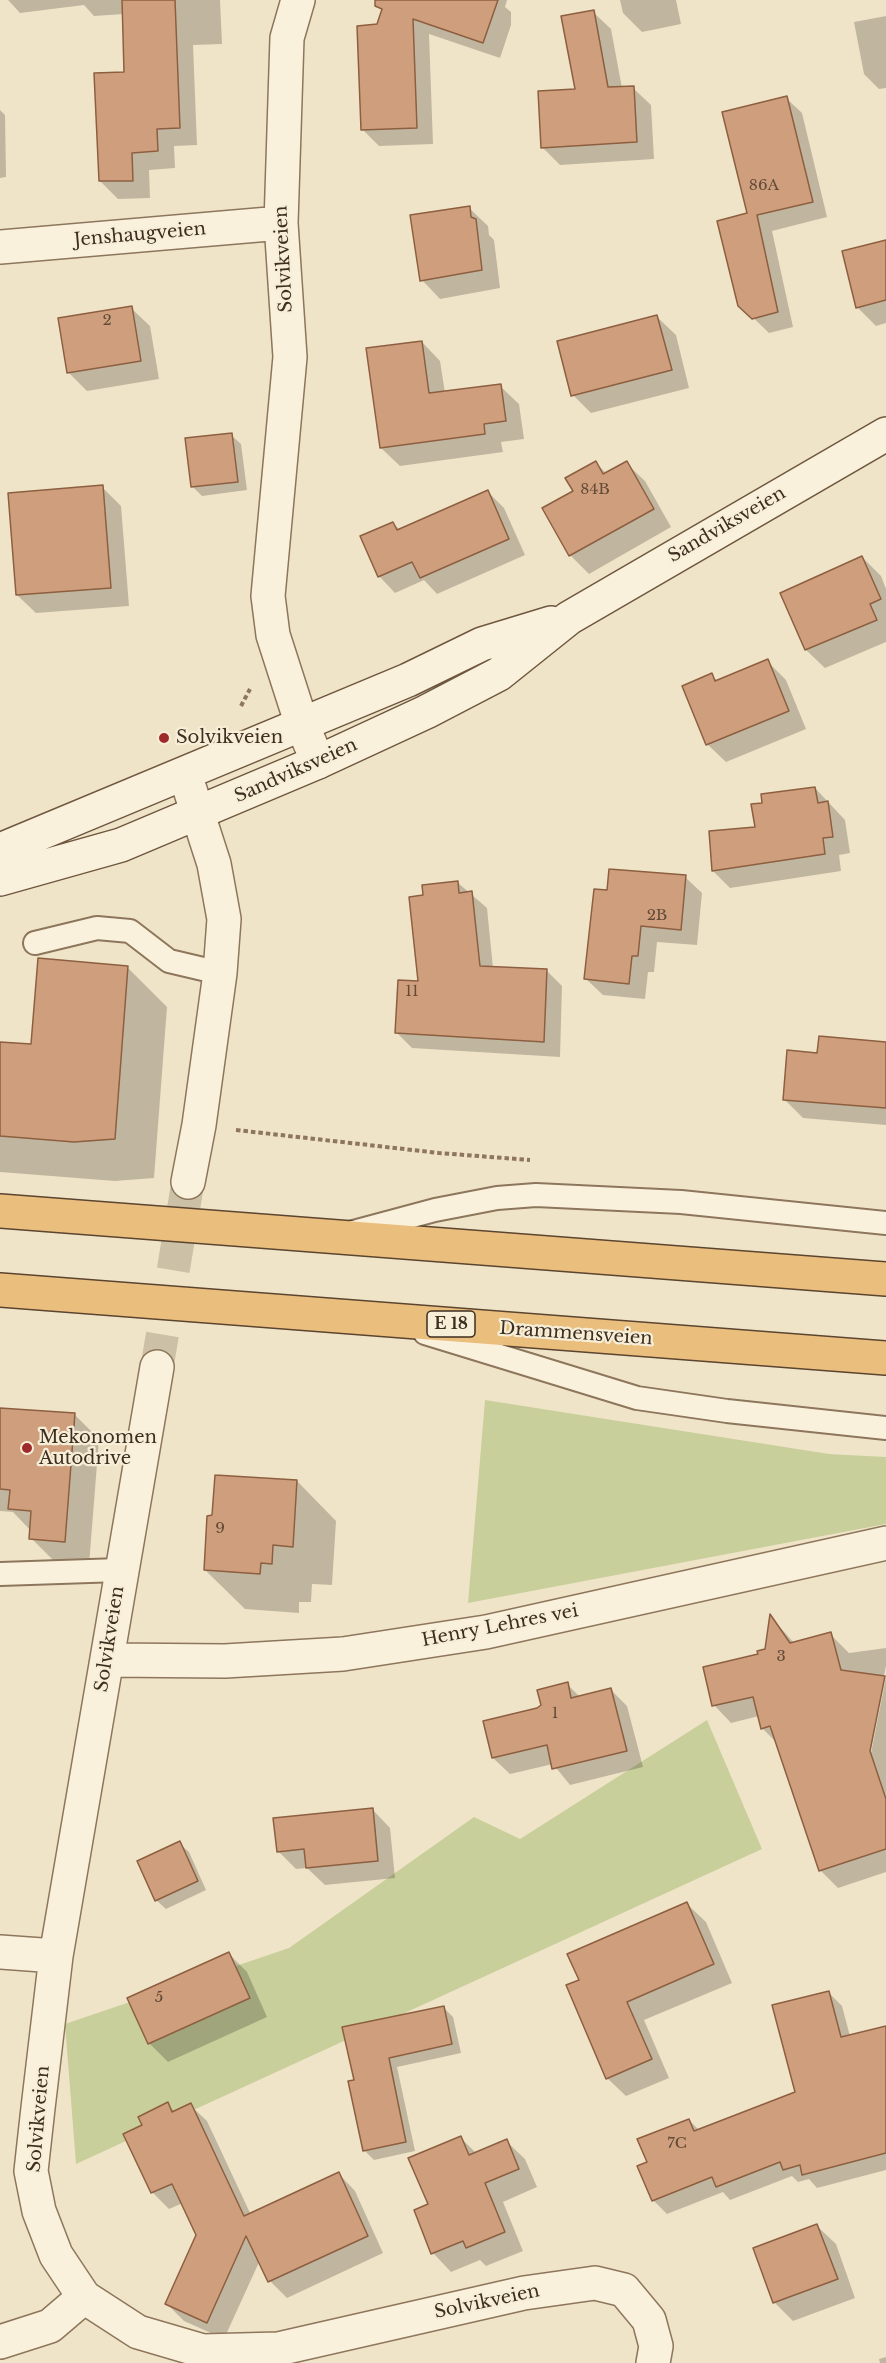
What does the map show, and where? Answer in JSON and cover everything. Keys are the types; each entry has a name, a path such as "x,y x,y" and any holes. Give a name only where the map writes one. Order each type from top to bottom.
{"highway":[{"path":"14,1212 886,1278"},
{"name":"Drammensveien","path":"8,1291 886,1358"}],"street":[{"name":"Solvikveien","path":"298,0 287,38 281,223 290,357 268,596 273,634 301,723 318,762"},
{"name":"Jenshaugveien","path":"0,247 281,223"},
{"name":"Sandviksveien","path":"0,879 121,844 199,814 318,762 499,674 569,618 886,434"},
{"name":"Sandviksveien","path":"0,850 408,680 482,644 569,618"},
{"path":"185,774 214,864 224,919 220,973 199,1125 188,1182"},
{"name":"Solvikveien","path":"157,1366 120,1570 108,1660 56,1956 31,2171 39,2211 56,2255 84,2297 138,2332 203,2351 278,2349 524,2293 595,2283 624,2290 649,2320 656,2346 653,2363"},
{"name":"Henry Lehres vei","path":"108,1660 225,1662 343,1654 486,1632 886,1543"},
{"path":"0,1952 56,1956"},
{"path":"0,2342 50,2326 84,2297"}],"lane":[{"path":"35,943 97,928 130,931 169,961 220,973"},
{"path":"341,1235 435,1210 497,1198 536,1195 681,1202 886,1223"},
{"path":"374,1318 637,1398 727,1411 886,1428"},
{"path":"0,1574 120,1570"}],"path":[{"path":"237,711 245,702 251,685"}],"green space":[{"path":"485,1400 829,1454 886,1457 886,1524 468,1603"},
{"path":"707,1720 762,1849 76,2164 65,2024 289,1948 474,1817 520,1839"}],"building":[{"path":"122,0 175,0 180,128 157,129 158,151 132,153 133,181 99,181 94,73 124,72"},
{"path":"375,0 498,0 483,43 413,19 417,128 361,130 357,26 377,24 382,9 375,6"},
{"path":"594,10 608,87 634,86 637,142 541,148 538,91 575,89 561,16"},
{"path":"787,96 813,202 757,215 778,312 752,319 738,306 717,221 747,213 722,112"},
{"path":"470,206 471,217 476,219 482,270 420,281 410,215"},
{"path":"886,240 886,300 856,308 842,251"},
{"path":"132,306 141,361 67,373 58,318"},
{"path":"657,315 672,370 571,396 557,341"},
{"path":"422,341 429,393 501,384 506,421 484,424 485,434 380,448 366,348"},
{"path":"232,433 238,482 191,487 185,438"},
{"path":"596,461 603,474 627,461 654,509 569,556 542,508 573,491 565,478"},
{"path":"103,485 111,588 16,595 8,493"},
{"path":"488,490 509,539 420,578 412,562 378,577 360,536 393,522 397,530"},
{"path":"862,556 881,599 870,604 877,620 805,650 780,593"},
{"path":"768,659 789,711 706,745 682,686 712,673 715,681"},
{"path":"815,787 818,803 828,801 833,837 823,838 825,854 712,871 709,831 755,827 751,804 762,803 761,794"},
{"path":"609,869 686,875 681,930 641,926 638,956 632,956 629,984 584,979 594,889 607,890"},
{"path":"458,881 459,893 472,891 480,966 547,969 544,1042 395,1033 398,980 418,981 409,897 423,895 422,885"},
{"path":"38,958 128,966 115,1139 74,1142 0,1136 0,1042 31,1044"},
{"path":"819,1036 886,1042 886,1108 783,1100 787,1050 817,1053"},
{"path":"0,1408 75,1413 65,1542 29,1539 31,1511 8,1509 10,1490 0,1489"},
{"path":"215,1475 297,1480 293,1547 273,1545 272,1564 261,1563 260,1574 204,1570 207,1516 212,1515"},
{"path":"770,1614 790,1643 831,1632 841,1670 885,1676 870,1751 886,1799 886,1849 819,1871 770,1726 761,1729 753,1697 712,1706 703,1667 758,1654 757,1651 765,1649"},
{"path":"568,1682 571,1698 611,1688 627,1751 552,1769 547,1745 492,1758 483,1721 537,1708 541,1705 537,1690"},
{"path":"373,1808 378,1861 306,1868 304,1849 277,1852 273,1818"},
{"path":"180,1841 198,1881 155,1901 137,1861"},
{"path":"687,1902 714,1964 627,2002 652,2059 606,2079 566,1985 579,1980 567,1954"},
{"path":"229,1952 250,1998 148,2044 127,1998"},
{"path":"829,1991 841,2037 886,2026 886,2153 802,2175 800,2165 783,2170 780,2162 716,2187 712,2177 652,2201 637,2166 647,2162 637,2139 689,2119 694,2131 795,2092 772,2005"},
{"path":"444,2006 452,2044 389,2058 406,2142 363,2151 348,2081 354,2080 342,2027"},
{"path":"168,2102 172,2112 191,2103 244,2216 339,2172 368,2236 268,2282 246,2236 207,2323 165,2304 196,2235 172,2184 151,2193 123,2134 142,2125 138,2117"},
{"path":"461,2136 469,2155 507,2139 519,2169 485,2183 505,2232 466,2248 463,2241 431,2254 414,2210 428,2204 408,2158"},
{"path":"817,2224 838,2279 773,2303 753,2248"}],"tunnel":[{"path":"157,1367 188,1182"}],"place":[{"name":"Solvikveien","path":"164,738"},
{"name":"Mekonomen Autodrive","path":"27,1448"}]}
